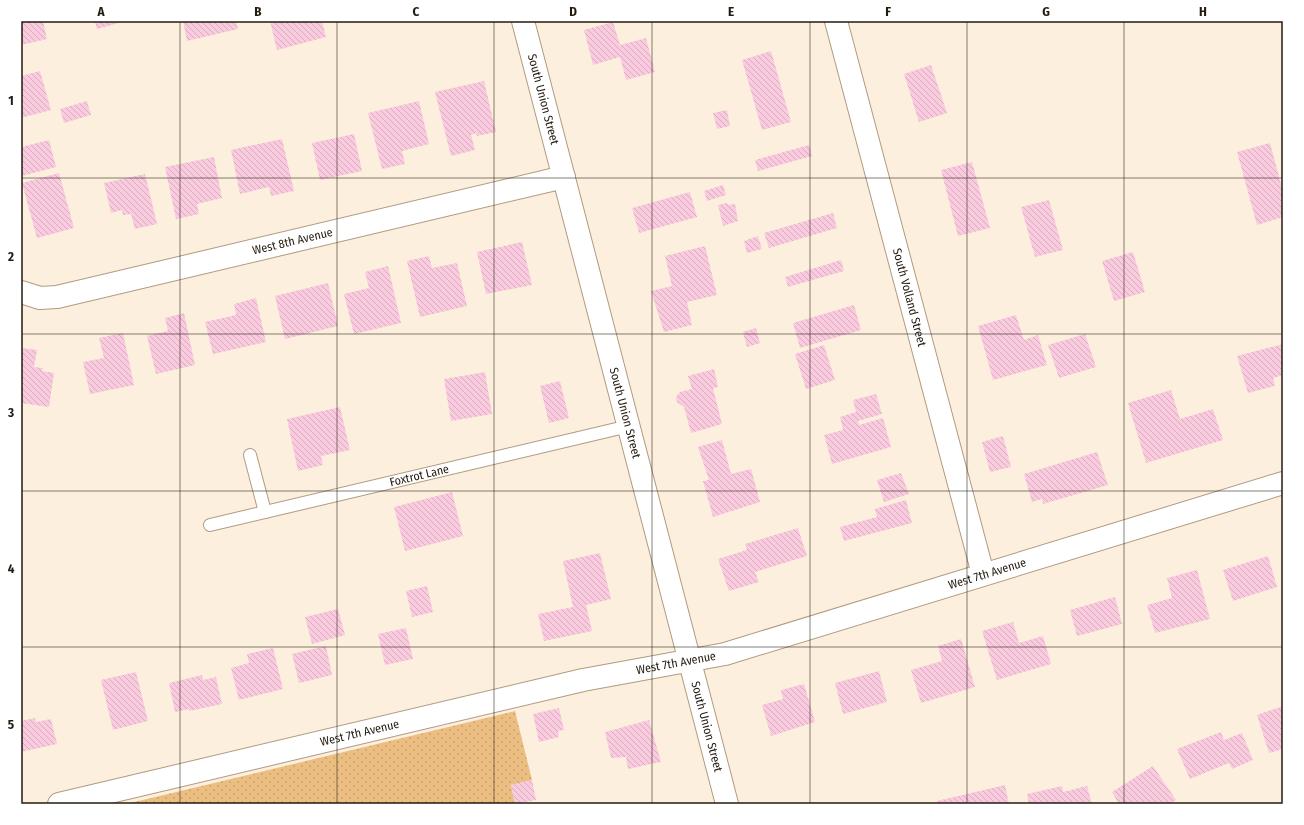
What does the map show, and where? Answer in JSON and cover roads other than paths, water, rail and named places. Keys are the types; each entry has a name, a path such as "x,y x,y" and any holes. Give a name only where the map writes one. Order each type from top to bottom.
{"street":[{"name":"South Union Street","path":"523,21 727,804"},
{"name":"South Volland Street","path":"836,21 983,574"},
{"name":"West 8th Avenue","path":"21,292 40,298 57,297 564,177"},
{"name":"West 7th Avenue","path":"59,804 583,680 724,654 1283,483"}],"lane":[{"name":"Foxtrot Lane","path":"210,525 629,426"},
{"path":"250,455 265,512"}]}
